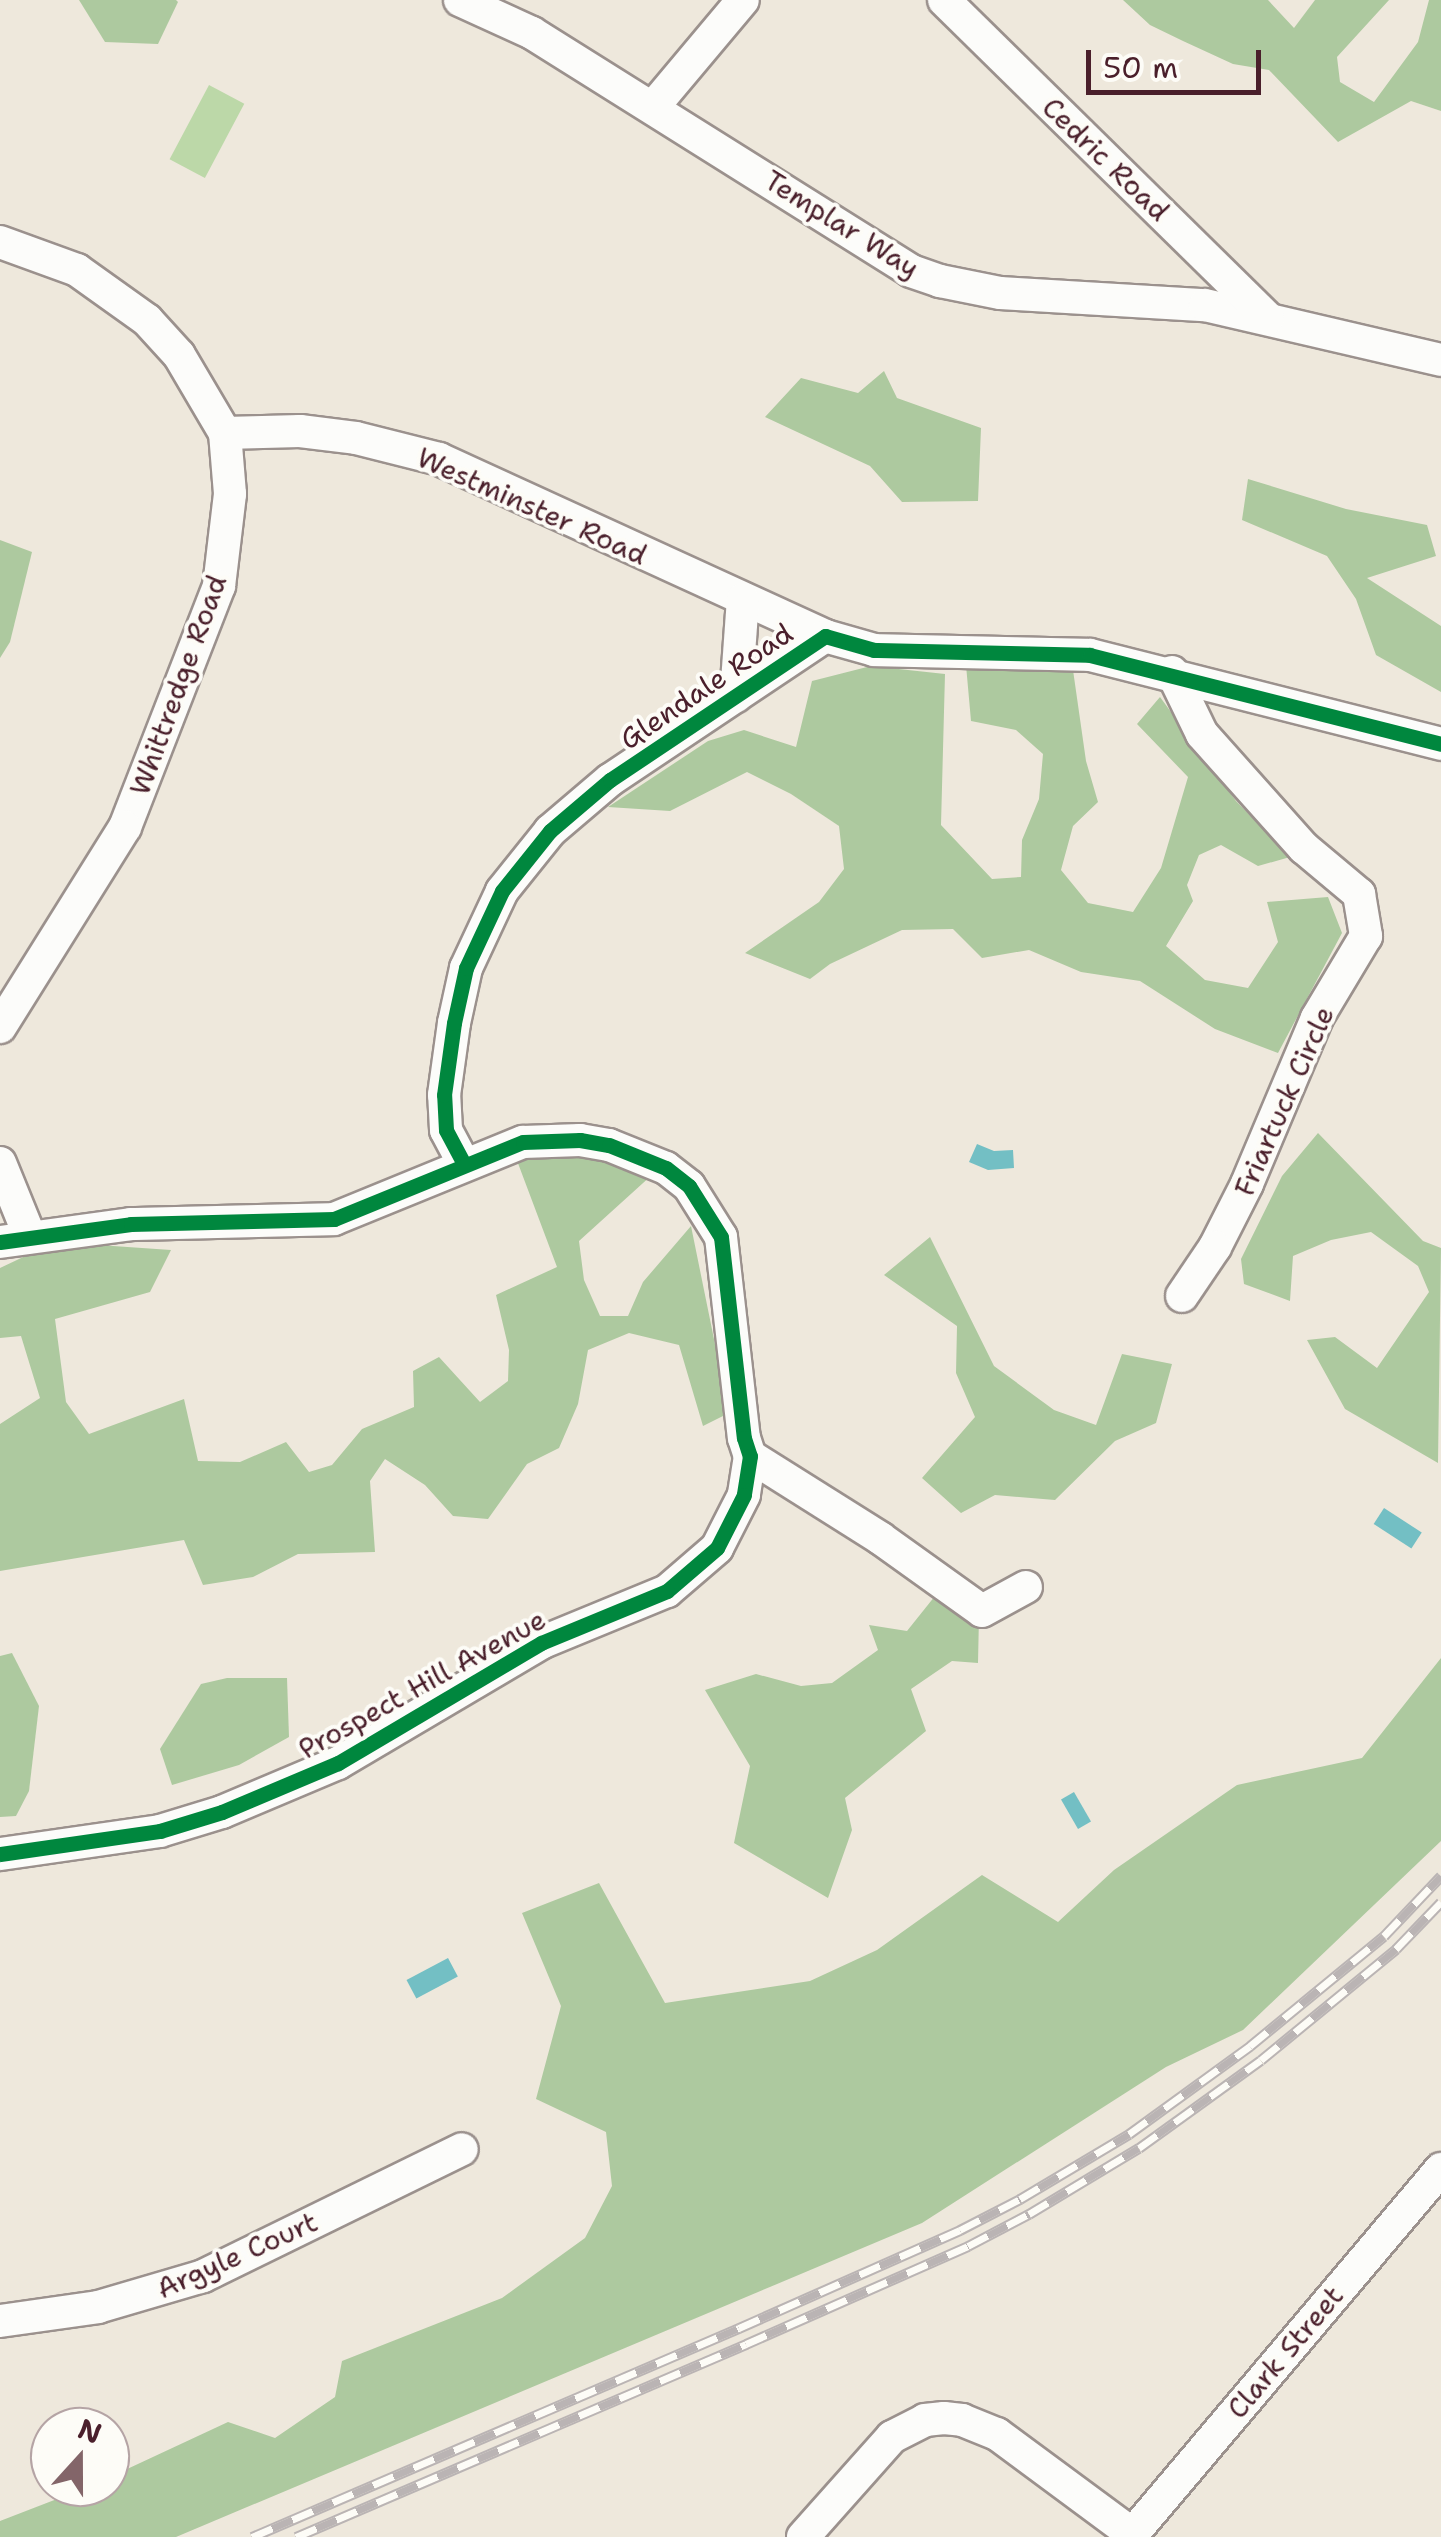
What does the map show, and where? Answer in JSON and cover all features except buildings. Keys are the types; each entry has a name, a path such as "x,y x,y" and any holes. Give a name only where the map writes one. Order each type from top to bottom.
{"street":[{"name":"Templar Way","path":"460,0 532,33 654,106 911,271 940,282 1000,293 1205,305 1441,360"},
{"path":"654,106 743,0"},
{"name":"Cedric Road","path":"944,0 1268,318"},
{"name":"Whittredge Road","path":"0,242 78,270 147,320 179,355 225,433 229,529 218,586 126,827 0,1026"},
{"name":"Westminster Road","path":"225,433 300,432 356,438 439,459 826,636"},
{"path":"736,696 743,600"},
{"name":"Glendale Road","path":"464,1164 446,1130 444,1095 451,1041 466,968 502,891 550,832 610,780 826,636 874,650 1090,654 1441,744"},
{"name":"Friartuck Circle","path":"1172,672 1202,734 1304,848 1359,894 1366,936 1317,1018 1248,1184 1215,1247 1182,1296"},
{"path":"1394,731 1441,717"},
{"name":"Prospect Hill Avenue","path":"0,1854 160,1832 222,1812 338,1763 540,1643 668,1591 717,1548 744,1496 750,1456 744,1438 721,1237 689,1186 666,1168 636,1156 580,1140 523,1142 334,1218 131,1224 15,1240"},
{"path":"0,1164 15,1240"},
{"path":"750,1456 865,1528 982,1610 1026,1587"},
{"name":"Argyle Court","path":"0,2321 98,2307 203,2276 462,2149"},
{"name":"Clark Street","path":"1131,2536 1441,2169"},
{"path":"804,2537 892,2436 926,2420 944,2418 962,2420 996,2434 1131,2536"}],"green space":[{"path":"79,0 178,2 158,44 105,42"},
{"path":"1123,0 1268,0 1294,28 1315,0 1389,0 1337,57 1340,82 1374,102 1418,42 1429,0 1441,0 1441,111 1411,101 1338,142 1269,70 1233,64 1183,41 1150,25"},
{"path":"209,85 244,104 205,178 170,159"},
{"path":"884,371 897,398 981,428 978,501 902,502 870,466 765,417 801,378 858,393"},
{"path":"1248,479 1346,509 1427,525 1436,556 1367,578 1441,626 1441,692 1376,655 1356,599 1327,556 1242,520"},
{"path":"0,540 32,552 10,642 0,658"},
{"path":"966,665 1073,670 1086,761 1098,802 1073,826 1061,870 1088,903 1133,912 1161,868 1188,777 1137,724 1160,697 1236,801 1290,857 1258,866 1221,845 1199,855 1187,885 1193,901 1166,946 1205,980 1248,988 1278,942 1267,902 1328,897 1342,933 1278,1053 1215,1029 1140,981 1081,972 1029,950 982,958 953,929 902,930 830,964 810,979 745,953 819,902 844,869 839,826 791,794 747,772 670,811 608,807 708,741 744,730 796,747 812,681 871,666 945,674 941,825 992,879 1021,877 1022,840 1039,799 1043,754 1016,730 971,721"},
{"path":"1318,1133 1423,1241 1441,1248 1438,1463 1345,1409 1307,1340 1335,1337 1377,1368 1429,1292 1418,1266 1371,1232 1331,1240 1293,1256 1290,1301 1244,1284 1241,1259 1282,1176"},
{"path":"596,1148 653,1174 579,1241 584,1280 600,1316 628,1316 643,1282 691,1226 729,1413 703,1426 679,1345 629,1333 588,1350 578,1404 559,1448 527,1464 488,1519 453,1516 425,1485 385,1459 370,1481 375,1552 298,1554 253,1577 203,1585 184,1540 0,1571 0,1424 40,1398 21,1336 0,1338 0,1268 55,1242 171,1250 150,1292 55,1319 66,1402 89,1434 184,1399 198,1461 240,1462 286,1442 309,1472 332,1465 362,1429 414,1407 413,1371 439,1357 480,1402 508,1381 509,1350 496,1295 557,1267 516,1158"},
{"path":"930,1237 994,1366 1054,1410 1096,1425 1122,1354 1172,1364 1156,1423 1115,1441 1055,1500 995,1495 961,1513 922,1478 975,1417 956,1373 957,1326 884,1275"},
{"path":"935,1596 979,1616 978,1663 952,1661 911,1689 926,1731 845,1798 852,1830 828,1898 734,1843 750,1766 705,1690 756,1674 801,1686 832,1683 878,1650 869,1625 907,1631"},
{"path":"12,1653 39,1706 29,1791 16,1816 0,1817 0,1656"},
{"path":"1441,1658 1441,1841 1243,2030 1166,2067 922,2223 176,2537 0,2537 0,2521 36,2507 130,2507 130,2468 228,2422 275,2438 335,2397 342,2361 502,2298 585,2238 612,2186 606,2132 536,2099 561,2006 522,1913 599,1883 665,2003 810,1981 877,1950 982,1875 1058,1922 1114,1870 1237,1785 1362,1758"},
{"path":"227,1678 287,1678 289,1737 239,1765 172,1785 160,1749 201,1684"}],"water":[{"path":"977,1144 994,1151 1013,1150 1014,1168 988,1170 969,1162"},
{"path":"1384,1508 1422,1533 1411,1548 1374,1524"},
{"path":"1074,1792 1091,1821 1078,1829 1061,1800"},
{"path":"448,1958 458,1977 416,1999 407,1980"}],"railway":[{"path":"252,2537 739,2328 960,2230 1020,2199 1129,2134 1250,2046 1384,1936 1441,1876"},
{"path":"296,2537 746,2344 968,2246 1029,2214 1139,2148 1261,2060 1396,1949 1441,1902"}],"cycle path":[{"path":"464,1164 446,1130 444,1095 454,1023 466,968 502,891 550,831 610,780 825,636 874,650 1090,655 1441,744"},
{"path":"0,1242 131,1224 334,1219 523,1142 580,1140 609,1145 666,1168 689,1186 721,1237 744,1438 750,1456 744,1495 717,1548 667,1591 541,1643 338,1763 222,1812 160,1831 0,1854"}]}
